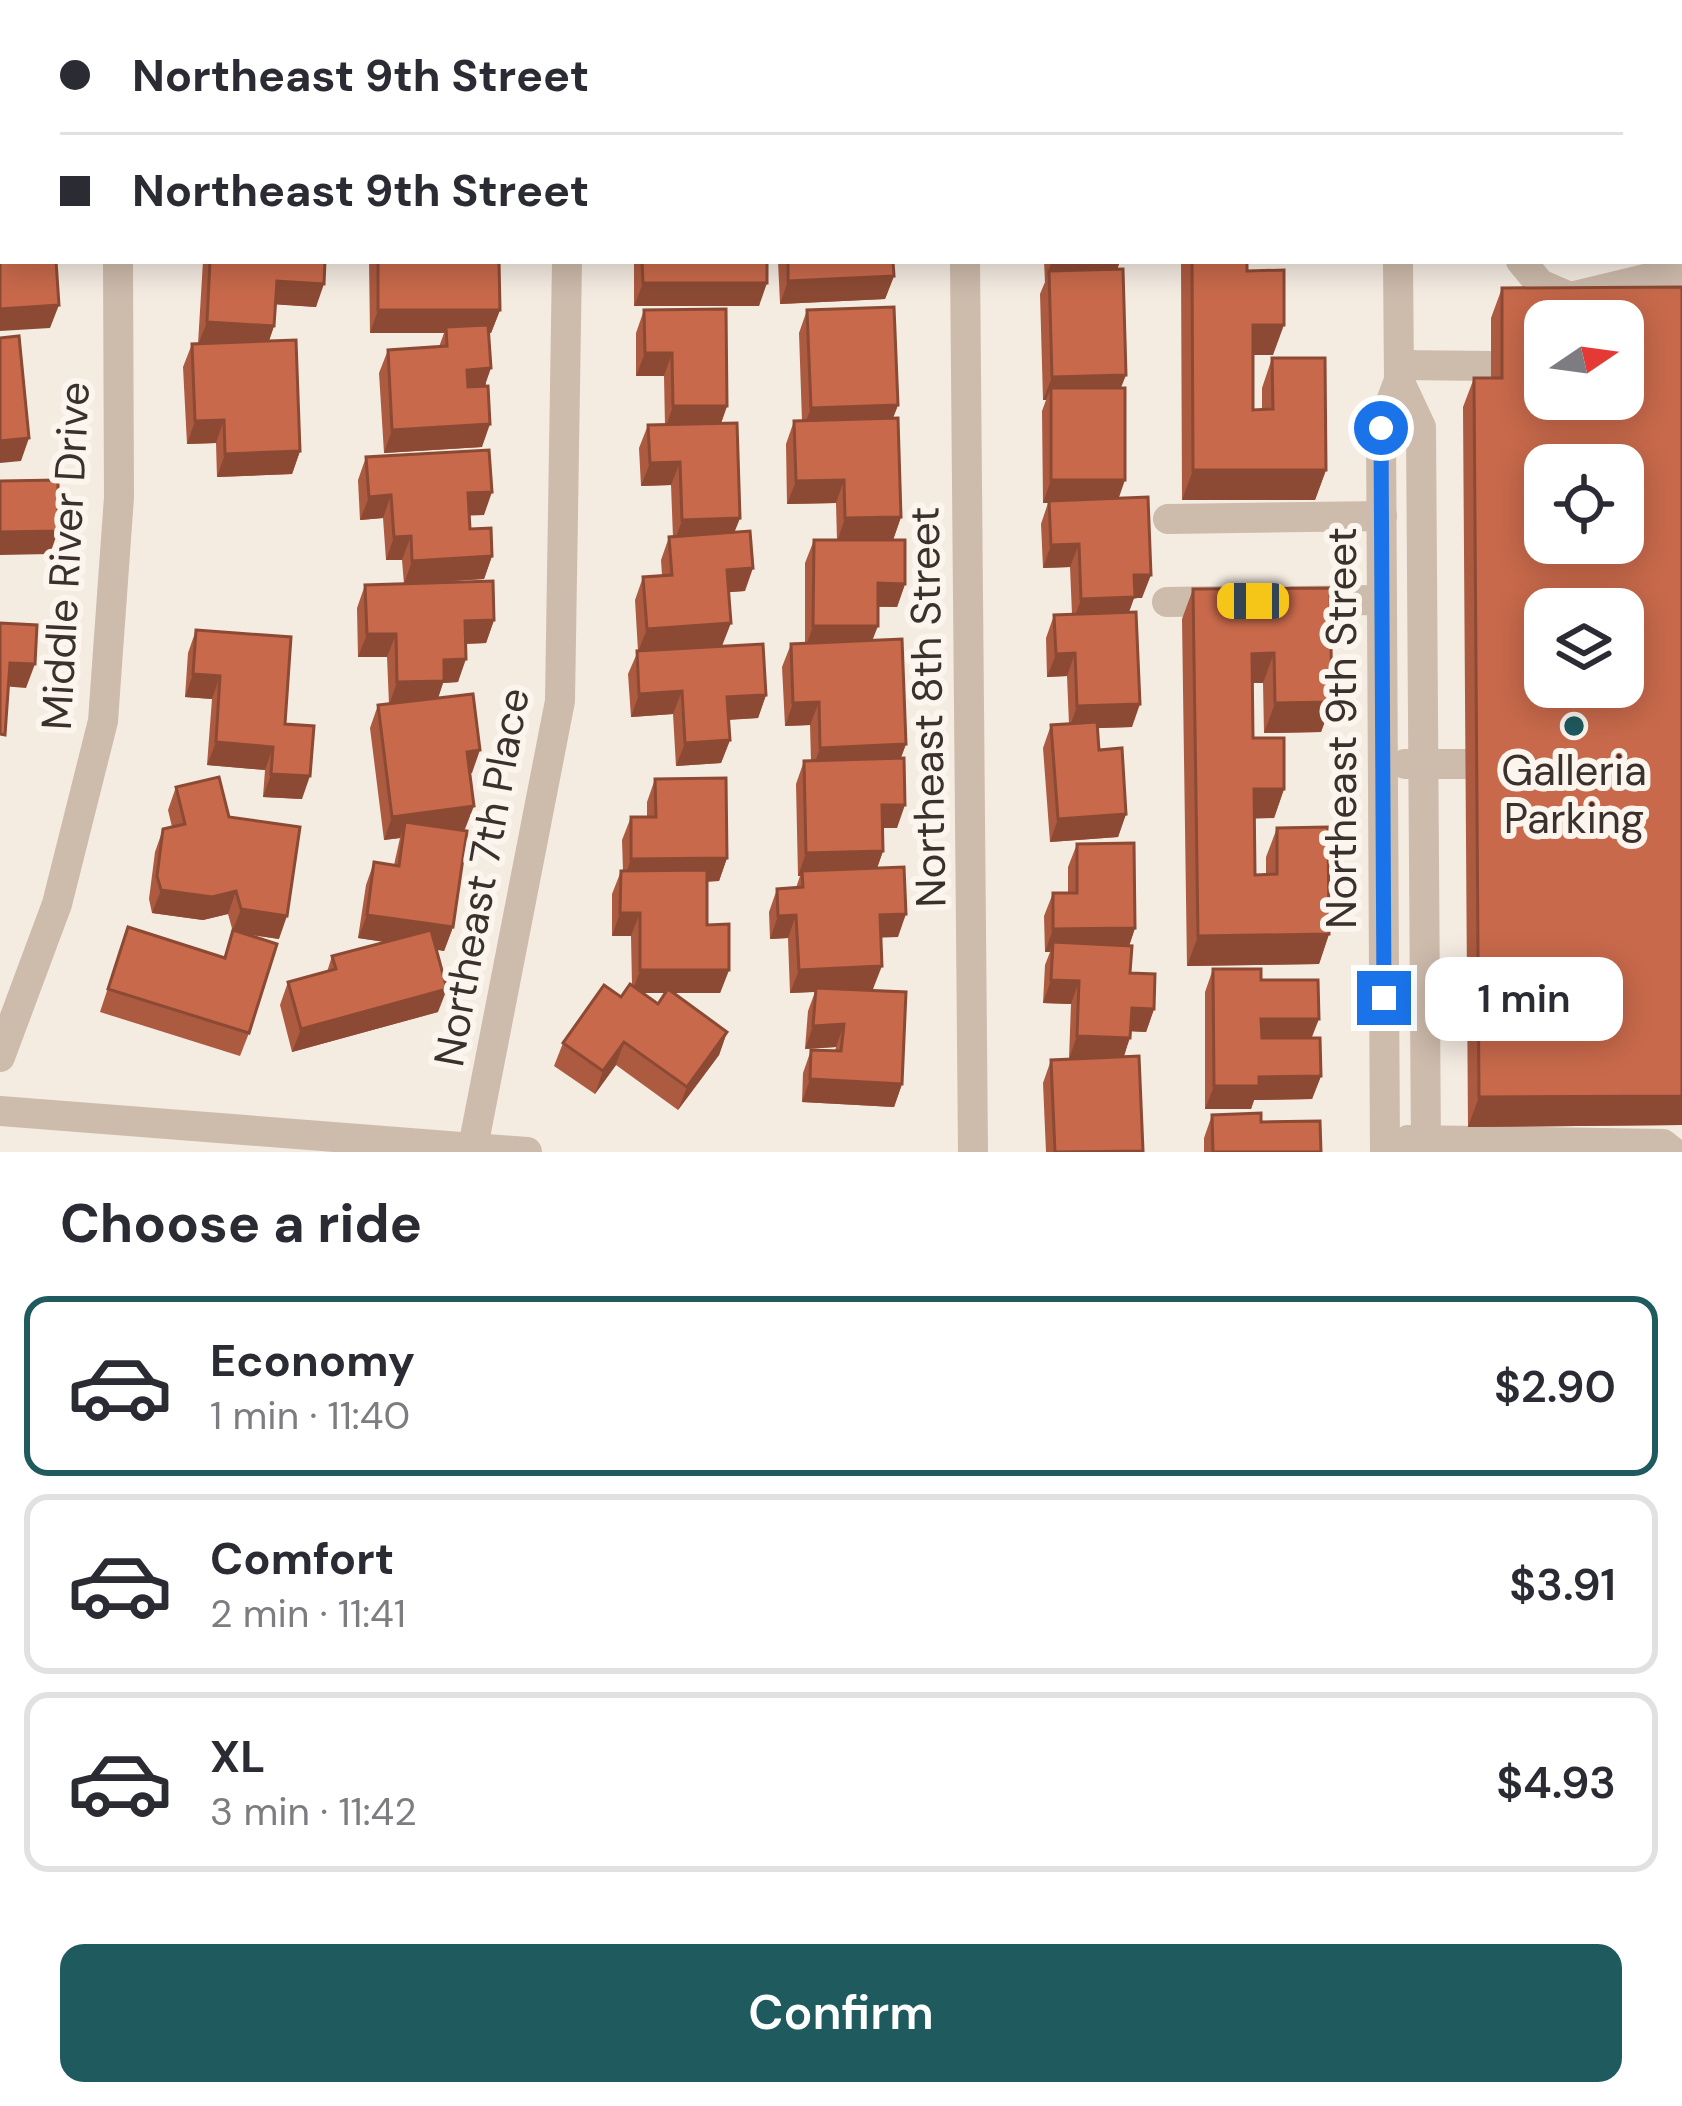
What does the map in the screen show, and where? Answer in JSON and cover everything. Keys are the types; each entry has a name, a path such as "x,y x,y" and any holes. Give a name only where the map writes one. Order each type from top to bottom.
{"street":[{"name":"Middle River Drive","path":"0,1057 57,904 103,722 118,497 118,264"},
{"name":"Northeast 7th Place","path":"473,1147 560,701 567,264"},
{"name":"Northeast 8th Street","path":"964,264 974,1152"},
{"name":"Northeast 9th Street","path":"1384,1146 1381,428 1399,372 1398,264"},
{"path":"1514,269 1570,297 1682,270"},
{"path":"1399,372 1491,366"},
{"name":"Northeast 9th Street","path":"1399,372 1421,427 1425,1146"},
{"path":"1168,519 1382,516"},
{"path":"1167,602 1382,600"},
{"path":"1382,764 1466,764"},
{"path":"0,1111 526,1152"},
{"path":"1384,1146 1663,1144 1673,1152"}],"building":[{"path":"0,264 56,264 59,305 0,309"},
{"path":"210,264 325,264 324,284 277,281 274,326 207,322"},
{"path":"378,264 499,264 500,310 378,310"},
{"path":"642,264 767,264 767,283 643,283"},
{"path":"788,264 893,264 894,276 788,281"},
{"path":"1192,264 1284,270 1284,325 1253,325 1253,410 1273,409 1272,358 1325,358 1326,470 1193,470"},
{"path":"1123,269 1126,375 1052,377 1049,271"},
{"name":"Galleria Parking","path":"1682,287 1682,1096 1479,1097 1474,378 1502,378 1502,288"},
{"path":"894,307 898,405 811,408 807,310"},
{"path":"726,309 727,406 673,406 672,353 645,353 644,310"},
{"path":"488,325 491,368 467,370 468,387 488,386 490,424 392,430 388,350 447,346 446,327"},
{"path":"19,336 29,438 0,441 0,338"},
{"path":"296,340 300,451 225,454 224,420 195,421 192,344"},
{"path":"1051,388 1125,388 1125,480 1051,480"},
{"path":"898,418 901,517 845,518 844,480 796,481 794,421"},
{"path":"737,423 740,518 682,520 680,462 650,463 648,425"},
{"path":"489,450 492,492 468,493 470,529 491,528 492,556 412,561 411,536 394,537 391,495 369,497 366,457"},
{"path":"58,480 58,531 0,532 0,481"},
{"path":"1148,497 1151,575 1134,575 1135,597 1081,599 1079,544 1051,545 1049,501"},
{"path":"750,531 753,568 727,570 731,623 647,629 643,577 672,575 669,537"},
{"path":"814,540 905,540 905,584 878,583 878,626 813,626"},
{"path":"493,581 494,620 465,621 466,659 444,660 444,681 397,682 396,634 367,634 365,585"},
{"path":"1330,588 1332,702 1275,703 1274,653 1252,654 1253,738 1284,738 1284,789 1254,789 1255,875 1277,874 1277,828 1328,827 1329,934 1198,936 1193,589"},
{"path":"1136,612 1140,704 1077,706 1075,653 1056,654 1054,615"},
{"path":"0,623 37,625 35,664 10,663 5,735 0,734"},
{"path":"196,630 291,637 285,724 314,726 310,776 271,774 273,747 216,742 220,676 193,674"},
{"path":"902,639 906,744 820,748 819,702 793,703 791,644"},
{"path":"763,644 766,695 727,697 730,740 685,743 682,691 639,694 637,651"},
{"path":"473,694 480,750 467,752 474,806 392,817 378,705"},
{"path":"1097,722 1099,750 1122,748 1126,814 1058,819 1051,725"},
{"path":"904,758 905,805 882,805 883,851 806,853 804,761"},
{"path":"219,777 229,817 300,827 287,916 241,909 236,891 212,897 161,890 157,876 163,829 185,824 176,787"},
{"path":"726,778 727,858 631,859 631,817 656,817 655,779"},
{"path":"405,822 467,831 453,927 367,915 374,862 399,866"},
{"path":"1134,843 1135,928 1053,929 1053,893 1077,893 1077,844"},
{"path":"904,867 906,914 880,915 882,966 799,970 796,915 778,916 777,889 803,887 802,871"},
{"path":"707,870 707,925 729,924 729,970 640,970 640,913 620,913 621,871"},
{"path":"128,927 225,958 233,930 277,944 249,1033 108,989"},
{"path":"431,930 447,989 301,1029 288,982 336,969 332,956"},
{"path":"1053,942 1132,946 1130,973 1155,974 1154,1009 1132,1008 1130,1038 1077,1036 1079,981 1051,980"},
{"path":"1213,969 1261,969 1261,980 1318,980 1319,1019 1261,1019 1262,1038 1320,1038 1321,1076 1259,1077 1259,1086 1214,1086"},
{"path":"630,984 658,1004 668,989 727,1032 687,1087 624,1042 603,1071 563,1043 604,985 621,997"},
{"path":"816,988 906,992 902,1084 810,1079 811,1050 841,1051 844,1024 813,1026"},
{"path":"1139,1056 1143,1151 1055,1152 1051,1060"},
{"path":"1261,1113 1261,1122 1320,1121 1321,1152 1213,1152 1212,1115"}],"place":[{"name":"Galleria Parking","path":"1574,726"}],"route":[{"path":"1381,428 1384,998"}]}
